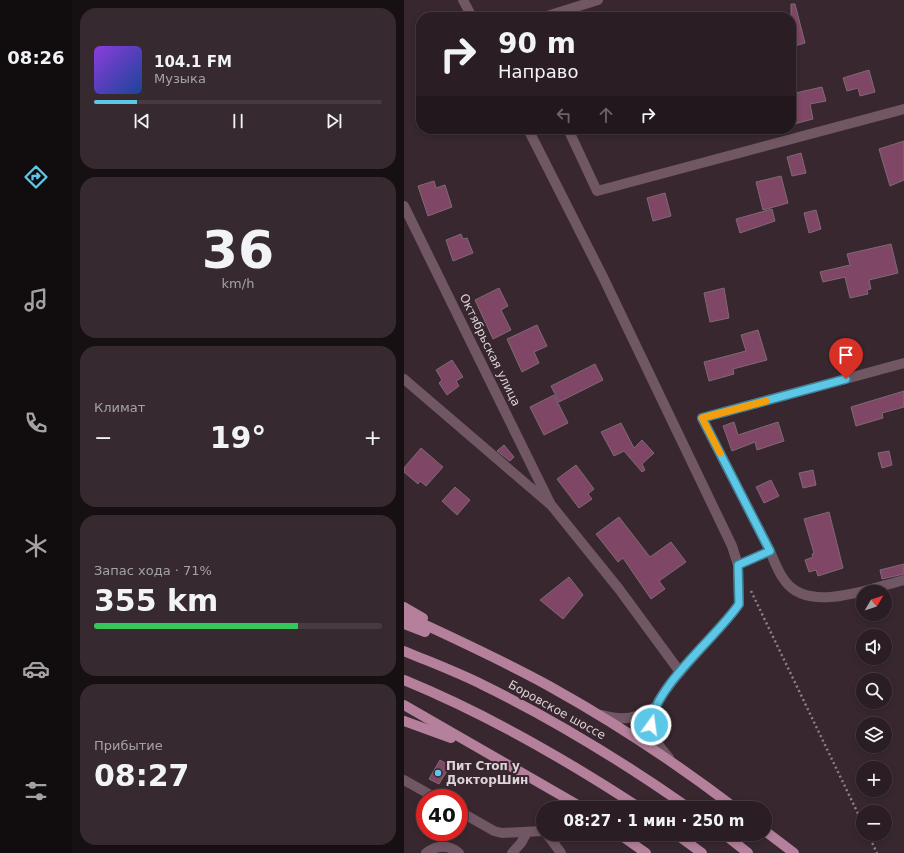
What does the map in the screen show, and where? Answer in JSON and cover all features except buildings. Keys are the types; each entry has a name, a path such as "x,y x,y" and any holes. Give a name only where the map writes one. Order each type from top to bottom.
{"main road":[{"path":"404,607 473,648"},
{"path":"404,616 542,682 680,768 725,801"},
{"path":"404,624 473,648"},
{"name":"Боровское шоссе","path":"404,651 482,684 558,724 639,773 679,801"},
{"path":"404,680 524,737 584,772 629,801"},
{"path":"404,705 568,801"},
{"path":"404,720 485,752"},
{"path":"772,836 794,853"},
{"path":"630,841 646,853"},
{"path":"686,841 702,853"},
{"path":"733,841 748,853"}],"street":[{"path":"463,0 469,12"},
{"path":"560,12 598,0"},
{"path":"570,134 597,191 904,109"},
{"path":"531,134 613,298 732,546 738,565 739,604 680,672 655,707 651,725 655,741 680,768"},
{"name":"Октябрьская улица","path":"404,206 552,506"},
{"path":"904,363 702,418 785,582 800,595 812,598 829,598 904,580"},
{"name":"Октябрьская улица","path":"404,380 552,506 619,589 680,672"},
{"path":"738,565 770,551"},
{"path":"592,712 614,718 628,719 655,707"},
{"path":"404,780 420,789"},
{"path":"468,816 494,831 502,833 536,831"},
{"path":"512,853 521,843 527,832"},
{"path":"552,841 561,853"},
{"path":"426,853 441,846 454,849 459,853"}],"path":[{"path":"749,587 856,809"},
{"path":"871,841 877,853"}],"slow traffic":[{"path":"720,453 702,418 766,401"}],"place":[{"name":"Пит Стоп у ДокторШин","path":"438,773"}],"route":[{"path":"651,725 651,716 655,707 680,672 737,608 740,599 738,565 770,551 702,418 846,379"}]}
